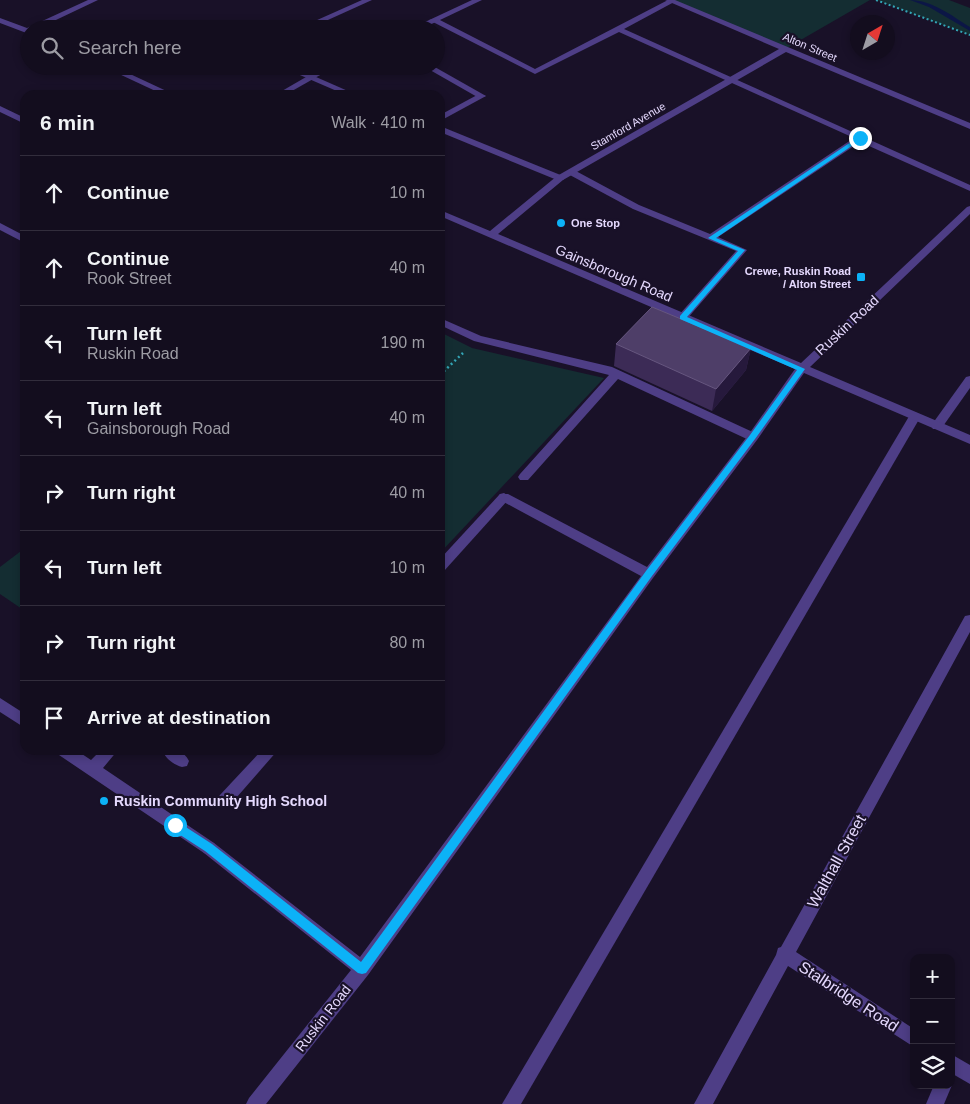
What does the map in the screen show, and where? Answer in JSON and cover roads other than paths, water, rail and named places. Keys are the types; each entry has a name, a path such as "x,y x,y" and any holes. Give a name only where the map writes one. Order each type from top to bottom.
{"street":[{"path":"50,20 94,0"},
{"path":"322,20 368,0"},
{"path":"433,20 478,0"},
{"path":"445,26 535,72 675,1"},
{"name":"Alton Street","path":"675,1 970,126"},
{"path":"0,20 20,27"},
{"path":"618,29 970,188"},
{"name":"Stamford Avenue","path":"491,235 560,178 785,49"},
{"path":"126,75 160,90"},
{"path":"302,75 340,90"},
{"path":"288,90 314,75"},
{"path":"444,75 482,96 445,115"},
{"path":"0,110 20,120"},
{"path":"445,131 560,178"},
{"path":"711,238 860,138"},
{"path":"571,172 636,207 742,250 682,318"},
{"name":"Ruskin Road","path":"255,1104 362,969 649,574 801,369 970,209"},
{"name":"Gainsborough Road","path":"445,215 970,440"},
{"path":"0,226 20,237"},
{"path":"445,323 478,339 616,374 752,437"},
{"path":"524,477 616,374"},
{"path":"937,426 970,380"},
{"path":"511,1104 915,416"},
{"path":"445,562 504,497 649,574"},
{"name":"Walthall Street","path":"703,1104 784,954 970,620"},
{"path":"0,704 20,718"},
{"path":"71,755 209,848 362,969"},
{"path":"92,769 106,755"},
{"path":"176,755 182,760"},
{"path":"224,801 266,755"},
{"name":"Stalbridge Road","path":"784,954 910,1035"},
{"path":"935,1104 942,1089"}],"waterway":[{"path":"913,0 931,6 970,29"}],"place":[{"name":"One Stop","path":"561,223"},
{"name":"Crewe, Ruskin Road / Alton Street","path":"861,277"},
{"name":"Ruskin Community High School","path":"104,801"}]}
